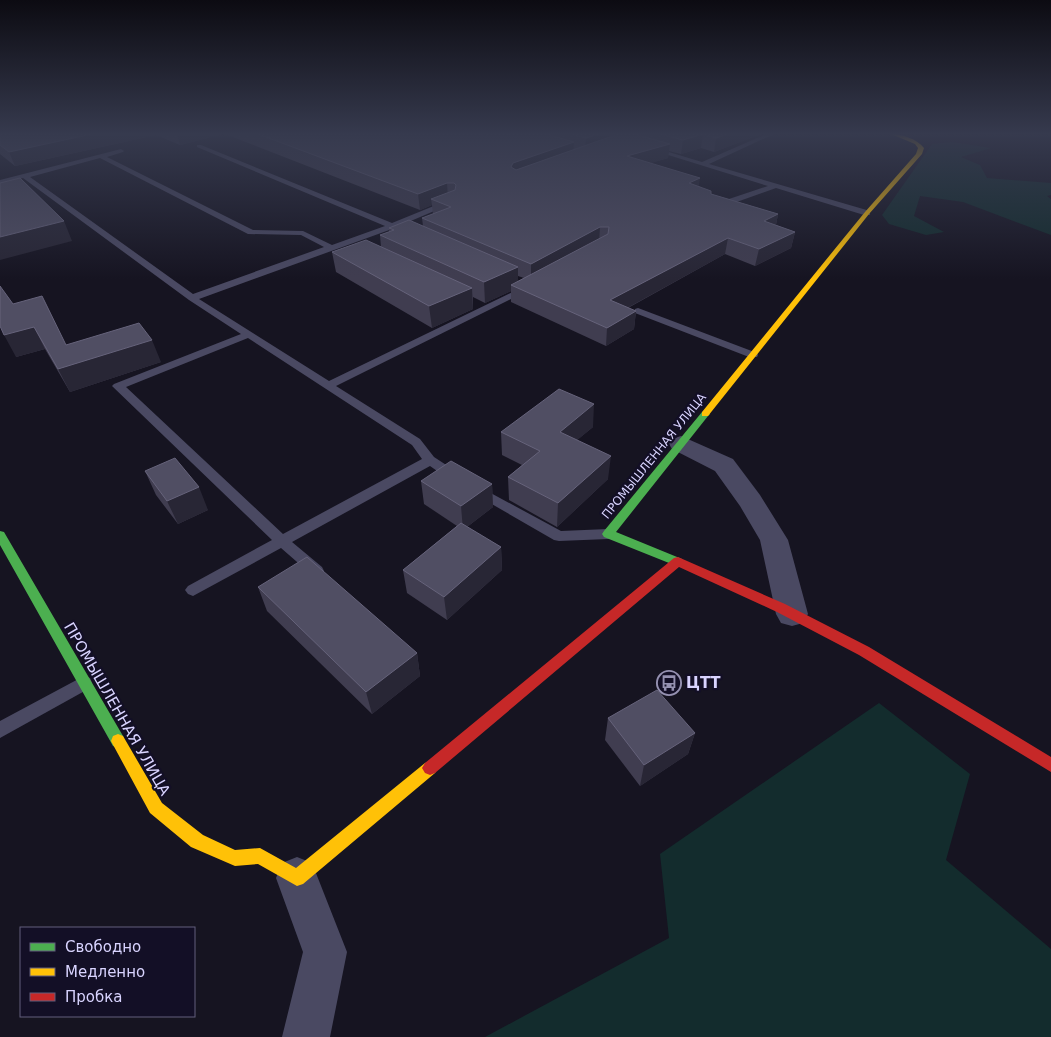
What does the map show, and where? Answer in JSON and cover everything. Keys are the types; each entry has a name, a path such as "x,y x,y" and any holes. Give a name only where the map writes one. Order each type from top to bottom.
{"street":[{"name":"ПРОМЫШЛЕННАЯ УЛИЦА","path":"894,182 867,213 608,534 678,561 837,636 1051,765"},
{"path":"681,444 724,465 751,502 774,540 792,614"},
{"name":"ПРОМЫШЛЕННАЯ УЛИЦА","path":"0,535 156,808 197,841 236,858 260,856 297,878"},
{"path":"306,1037 325,952 297,878 678,561"}],"lane":[{"path":"33,182 192,298 416,442 430,460 459,480 559,536 608,534"},
{"path":"153,182 251,232 304,232 330,247"},
{"path":"287,182 400,230"},
{"path":"764,182 867,213"},
{"path":"724,212 713,208 742,196 776,186"},
{"path":"192,298 392,226 452,202"},
{"path":"344,242 362,250"},
{"path":"329,385 481,307 531,284"},
{"path":"638,312 753,355"},
{"path":"250,334 118,386 281,541 324,578"},
{"path":"193,590 430,460"},
{"path":"0,730 84,683"}],"green space":[{"path":"905,182 1051,183 1051,195 1047,196 1051,199 1051,235 963,202 920,196 914,216 944,232 926,235 889,224 882,215"},
{"path":"879,703 970,774 946,860 1051,949 1051,1037 485,1037 669,938 660,854"}],"building":[{"path":"24,182 64,221 0,237 0,183"},
{"path":"387,182 690,182 711,191 711,194 778,214 764,221 795,232 759,249 728,238 610,300 636,311 607,328 511,285 608,234 609,227 600,227 531,264 422,218 451,207 431,199 455,190 456,185 454,183 447,183 418,194"},
{"path":"409,220 518,267 484,282 380,235 394,230 389,228"},
{"path":"366,240 472,288 429,306 332,252"},
{"path":"0,286 13,304 42,296 66,345 139,323 152,340 58,369 34,327 4,335 0,326"},
{"path":"559,389 594,404 560,432 611,456 558,503 508,477 540,451 501,432"},
{"path":"175,458 199,487 167,501 145,471"},
{"path":"451,461 492,484 461,506 421,481"},
{"path":"461,523 501,547 444,597 403,570"},
{"path":"307,557 417,653 366,692 258,587"},
{"path":"657,690 695,733 644,765 608,718"}],"traffic: fast":[{"path":"678,562 608,534 705,414"},
{"path":"0,535 118,741"}],"traffic: slow":[{"path":"705,414 867,213 894,182"},
{"path":"118,741 156,808 197,841 235,858 260,856 297,878 430,768"}],"traffic: jam":[{"path":"430,768 678,561"},
{"path":"678,562 781,608 864,651 1051,765"}],"place":[{"name":"ЦТТ","path":"669,683"}]}
